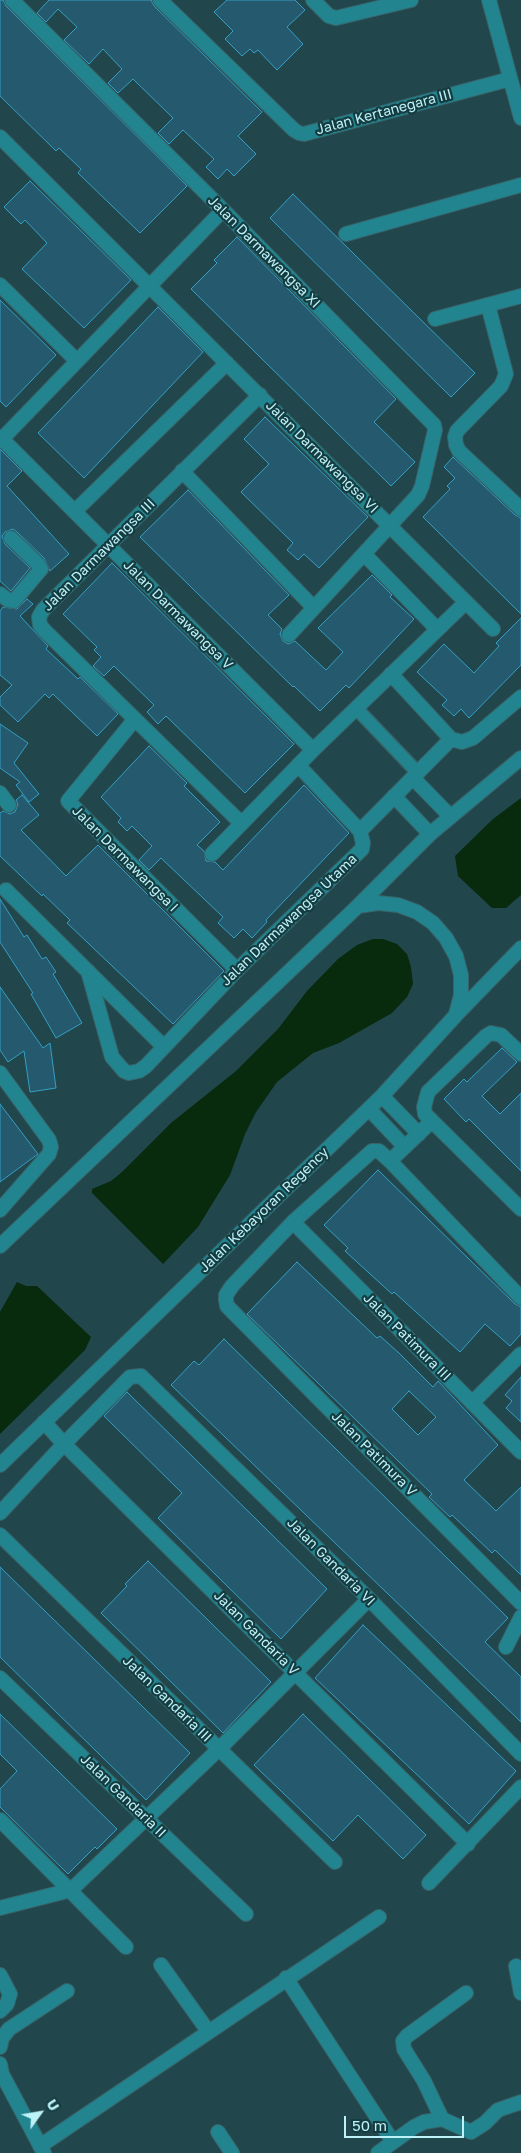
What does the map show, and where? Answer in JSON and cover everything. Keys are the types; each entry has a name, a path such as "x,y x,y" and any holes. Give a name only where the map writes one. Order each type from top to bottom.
{"street":[{"name":"Jalan Darmawangsa XI","path":"12,0 223,210 434,426 435,430 422,486 418,495 391,526"},
{"name":"Jalan Kertanegara III","path":"160,0 287,123 304,134 510,79"},
{"path":"313,0 329,16 342,18 411,0"},
{"path":"489,0 521,118"},
{"name":"Jalan Darmawangsa VI","path":"0,137 493,629"},
{"path":"346,234 521,185"},
{"path":"1,438 223,210"},
{"path":"0,285 77,362"},
{"path":"435,319 521,296"},
{"path":"488,305 506,374 501,386 457,430 455,437 456,445 459,451 521,509"},
{"path":"75,511 227,363"},
{"name":"Jalan Darmawangsa III","path":"242,824 45,631 40,625 39,617 43,610 260,395"},
{"name":"Jalan Darmawangsa V","path":"1,438 313,750"},
{"path":"182,471 314,608"},
{"path":"289,635 391,526"},
{"path":"0,594 8,600 14,600 41,569 10,538"},
{"path":"364,554 437,629"},
{"path":"212,854 313,750 466,602"},
{"path":"391,674 452,739 462,742 473,738 521,697"},
{"path":"356,708 450,816"},
{"name":"Jalan Darmawangsa I","path":"135,719 68,801 237,970"},
{"path":"298,765 360,831 452,739"},
{"path":"0,1246 358,906 430,834 521,758"},
{"path":"0,793 9,805"},
{"path":"394,796 430,834"},
{"name":"Jalan Darmawangsa Utama","path":"88,971 112,1057 118,1065 129,1073 136,1072 146,1066 237,970 362,849 363,843 360,831"},
{"path":"6,890 164,1047"},
{"path":"358,906 378,903 398,905 417,912 433,923 442,933 456,956 461,975 461,995 456,1015"},
{"name":"Jalan Kebayoran Regency","path":"0,1465 369,1109 456,1015 518,956"},
{"path":"521,1054 501,1035 492,1033 486,1036 426,1096 424,1107 425,1114 432,1122 521,1209"},
{"path":"0,1073 49,1140 51,1147 49,1154 0,1210"},
{"path":"382,1096 419,1134"},
{"path":"369,1109 405,1147"},
{"path":"390,1161 432,1122"},
{"path":"293,1222 372,1151 379,1152 390,1161 521,1298"},
{"name":"Jalan Patimura V","path":"293,1222 232,1286 226,1295 227,1306 521,1603"},
{"name":"Jalan Patimura III","path":"293,1222 521,1452"},
{"path":"472,1402 521,1354"},
{"name":"Jalan Gandaria VI","path":"64,1444 130,1377 138,1375 144,1378 369,1599 521,1754"},
{"name":"Jalan Gandaria V","path":"44,1422 468,1844"},
{"path":"0,1513 64,1444"},
{"name":"Jalan Gandaria III","path":"0,1535 335,1862"},
{"path":"0,1908 71,1890 219,1749 369,1599"},
{"path":"506,1647 521,1617"},
{"name":"Jalan Gandaria II","path":"0,1678 246,1914"},
{"path":"429,1883 521,1787"},
{"path":"0,1820 126,1947"},
{"path":"0,2064 2,2074 42,2150 208,2031 379,1917"},
{"path":"161,1965 208,2031"},
{"path":"516,1966 521,1993"},
{"path":"0,1975 10,1994 7,2004 0,2011"},
{"path":"286,1978 393,2142"},
{"path":"0,2047 2,2038 9,2029 67,1991"},
{"path":"442,2119 424,2081 404,2049 403,2041 407,2036 466,1994"},
{"path":"378,2153 424,2122 442,2119 472,2132 498,2110 521,2102"},
{"path":"218,2132 232,2153"}],"shaded area":[{"path":"521,798 521,895 506,908 492,908 458,876 455,856 493,819"},
{"path":"373,939 383,939 397,944 407,954 413,984 407,997 392,1013 339,1043 313,1053 277,1082 256,1112 245,1134 230,1175 198,1227 163,1264 92,1193 92,1189 111,1181 122,1172 171,1123 236,1071 278,1029 307,991 338,959 357,945"},
{"path":"17,1282 26,1286 37,1286 91,1337 85,1350 0,1434 0,1312"}],"building":[{"path":"0,0 3,0 6,6 187,186 140,233 78,173 81,169 59,148 56,151 0,96"},
{"path":"49,0 151,0 154,6 262,112 238,136 256,154 234,176 227,169 218,179 206,167 214,159 183,130 169,144 158,133 173,118 133,79 118,93 108,83 122,69 103,49 89,64 64,40 77,27 58,9 46,22 37,13"},
{"path":"227,0 295,0 305,10 287,27 303,44 277,70 258,50 254,53 250,49 242,56 225,39 233,31 214,12"},
{"path":"30,181 131,280 84,328 22,269 47,243 25,220 21,224 4,207"},
{"path":"293,194 475,373 451,397 270,218"},
{"path":"237,237 396,399 374,422 415,462 391,486 191,289 217,263 214,260"},
{"path":"0,300 56,355 6,407 0,401"},
{"path":"158,307 203,352 84,478 38,433"},
{"path":"265,417 368,517 319,568 304,554 298,560 287,550 293,543 241,492 269,464 244,439"},
{"path":"0,449 22,471 7,486 69,554 50,571 44,558 17,532 13,529 5,532 2,536 5,544 30,568 11,591 0,581"},
{"path":"453,457 515,515 521,518 521,614 423,517 450,489 447,486 455,478 444,467"},
{"path":"188,490 289,595 268,615 282,629 280,634 283,641 288,644 295,641 326,670 343,652 318,628 372,575 392,595 390,597 414,619 349,688 346,685 320,711 293,687 140,537"},
{"path":"112,563 294,744 245,793 166,716 158,724 147,712 154,705 114,666 104,676 93,666 101,657 94,650 97,647 63,614"},
{"path":"27,599 33,604 20,616 48,646 46,649 78,679 80,677 118,714 97,736 53,694 49,698 45,694 18,722 0,705 0,697 12,685 0,675 0,611 3,607 17,609"},
{"path":"521,618 521,665 469,718 461,709 454,716 442,705 447,700 417,672 444,644 474,673 499,646 496,643"},
{"path":"0,724 28,743 14,763 39,794 29,802 16,785 20,782 0,768"},
{"path":"149,746 187,783 184,786 220,822 197,845 204,851 206,861 215,862 223,870 304,785 349,833 266,920 267,922 252,938 243,929 234,938 218,923 223,917 161,858 149,870 139,860 152,846 132,826 127,831 118,822 121,818 101,797"},
{"path":"22,795 39,815 21,830 66,876 98,845 224,971 173,1024 67,923 70,920 0,856 0,813 3,811 10,814 15,812 18,804 16,800"},
{"path":"0,899 24,937 27,935 42,959 46,957 56,972 53,974 82,1023 56,1038 31,994 33,993 0,942"},
{"path":"0,987 43,1048 50,1043 56,1088 30,1092 24,1051 8,1062 0,1050"},
{"path":"502,1048 517,1062 482,1096 500,1114 521,1093 521,1171 469,1119 466,1122 444,1099 464,1079 467,1082"},
{"path":"0,1104 38,1154 0,1182"},
{"path":"378,1170 515,1304 521,1307 521,1334 510,1346 485,1324 460,1352 394,1292 392,1294 345,1251 348,1248 324,1225"},
{"path":"297,1262 377,1338 380,1336 399,1353 433,1387 438,1381 498,1445 464,1480 496,1511 521,1487 521,1575 495,1550 492,1553 452,1515 450,1517 429,1497 432,1494 247,1314","holes":["409,1391 436,1417 418,1435 392,1409"]},
{"path":"224,1339 508,1618 485,1642 521,1677 521,1722 171,1385 194,1361 199,1365"},
{"path":"521,1377 521,1422 506,1408 512,1401 505,1395"},
{"path":"127,1392 327,1589 281,1639 158,1518 182,1493 104,1416"},
{"path":"148,1561 271,1682 223,1733 101,1613 127,1586 125,1584"},
{"path":"0,1567 190,1753 146,1800 0,1657"},
{"path":"363,1625 516,1771 469,1824 315,1678"},
{"path":"0,1714 117,1829 97,1849 95,1847 68,1874 0,1807 0,1789 17,1771 0,1754"},
{"path":"303,1714 426,1835 403,1859 358,1815 333,1841 254,1765"}]}
